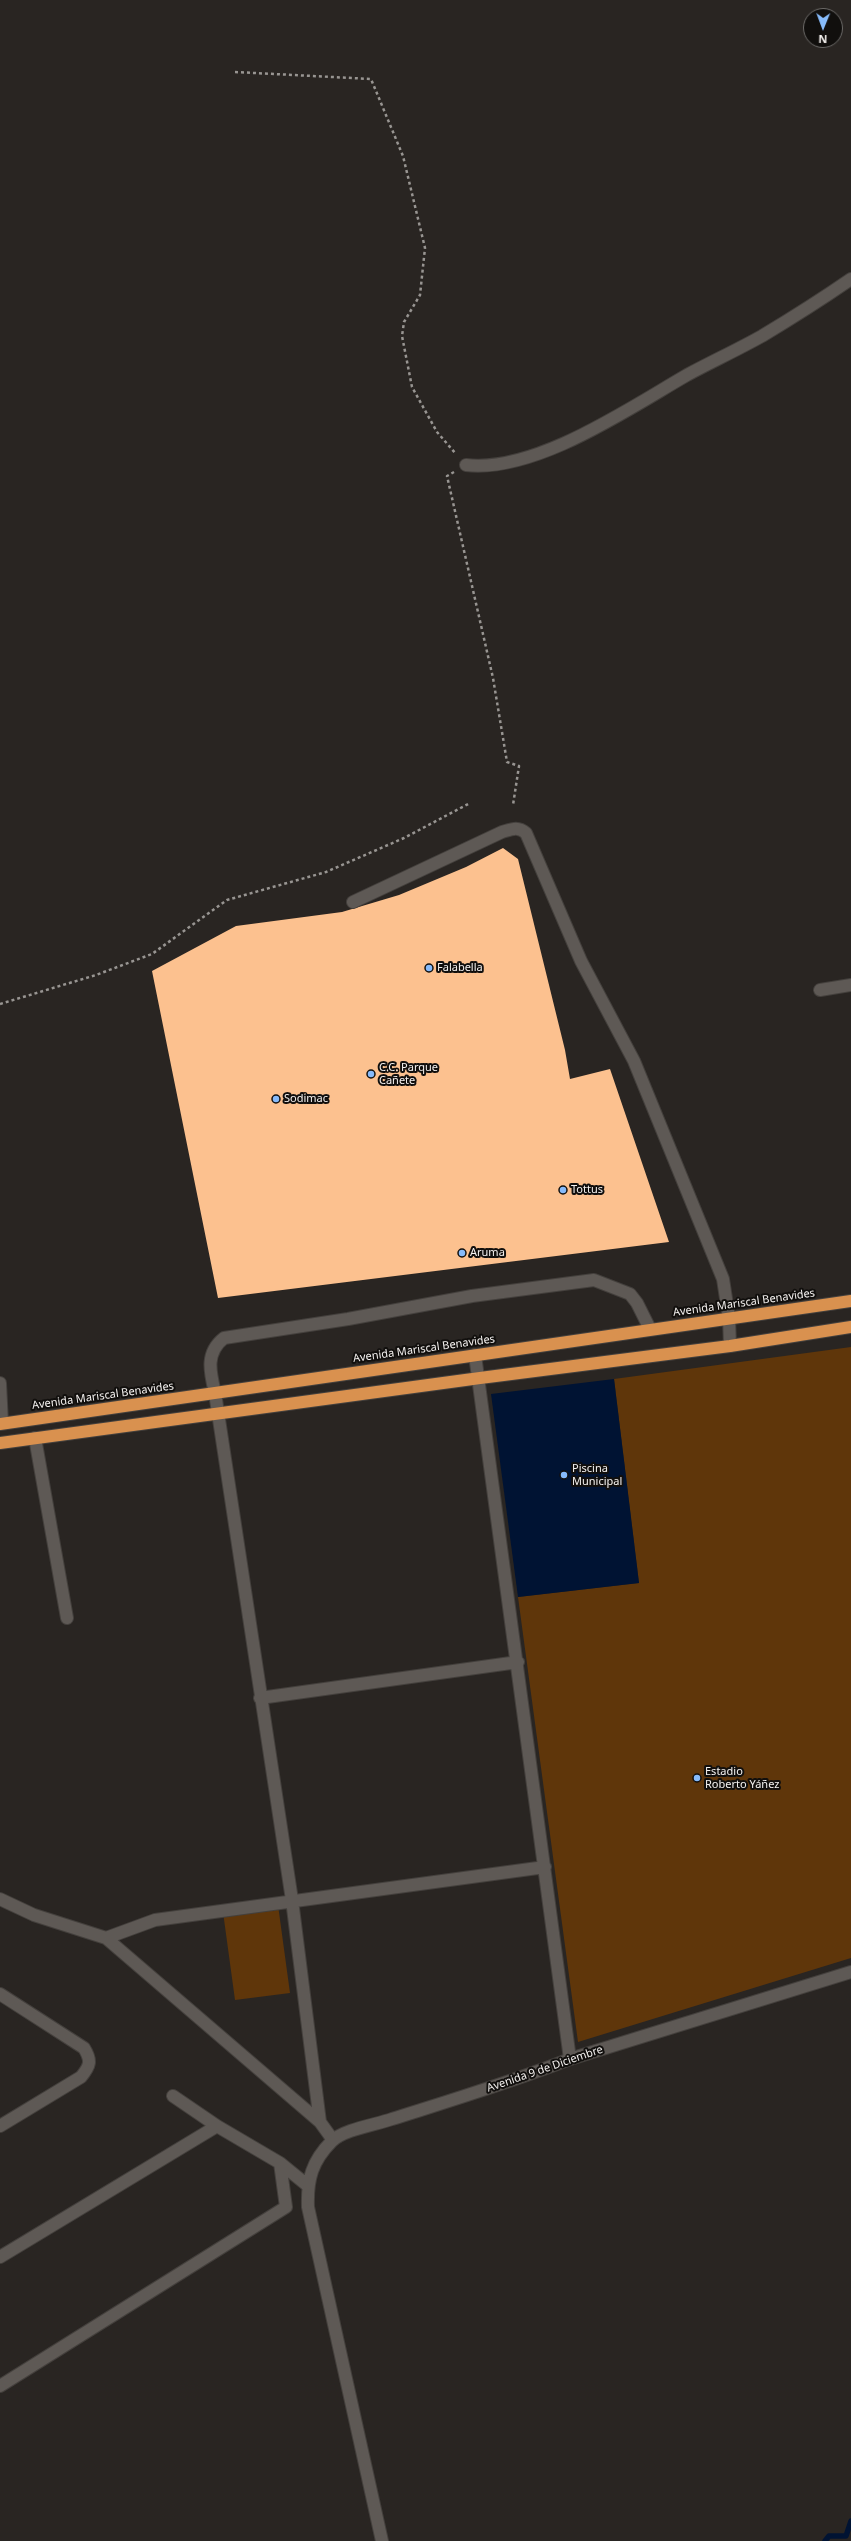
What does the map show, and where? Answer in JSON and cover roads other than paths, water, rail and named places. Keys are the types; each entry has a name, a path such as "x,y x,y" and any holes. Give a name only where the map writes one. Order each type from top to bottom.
{"highway":[{"name":"Avenida Mariscal Benavides","path":"1,1423 851,1301"},
{"path":"0,1443 480,1378 730,1346 851,1327"}],"street":[{"path":"466,465 484,467 539,453 598,427 687,375 761,336 851,279"},
{"path":"353,902 502,832 514,828 521,829 526,833 581,961 634,1061 723,1279 729,1318 730,1346"},
{"path":"820,990 851,985"},
{"path":"320,2122 292,1900 260,1698 215,1393 209,1367 216,1345 224,1338 348,1319 472,1296 594,1280 630,1294 637,1303 650,1329"},
{"path":"475,1355 480,1378 570,2059"},
{"path":"0,1383 1,1423"},
{"path":"35,1438 67,1618"},
{"path":"260,1698 518,1662"},
{"path":"106,1938 155,1920 292,1900 545,1868"},
{"path":"0,1899 34,1915 106,1938 320,2122 333,2140"},
{"name":"Avenida 9 de Diciembre","path":"382,2541 311,2230 307,2185 315,2164 333,2140 361,2128 531,2075 570,2059 851,1972"},
{"path":"0,1995 84,2048 90,2056 90,2066 81,2077 0,2126"},
{"path":"173,2096 217,2126 280,2163 307,2185"},
{"path":"0,2257 217,2126"},
{"path":"0,2386 286,2207 280,2163"}],"water":[{"name":"Piscina Municipal","path":"614,1379 639,1583 518,1597 491,1394"}],"waterway":[{"path":"825,2541 829,2536 846,2536 851,2521"}],"place":[{"name":"Falabella","path":"429,968"},
{"name":"C.C. Parque Cañete","path":"371,1074"},
{"name":"Sodimac","path":"276,1099"},
{"name":"Tottus","path":"563,1190"},
{"name":"Aruma","path":"462,1253"},
{"name":"Piscina Municipal","path":"564,1475"},
{"name":"Estadio Roberto Yáñez","path":"697,1778"}]}
